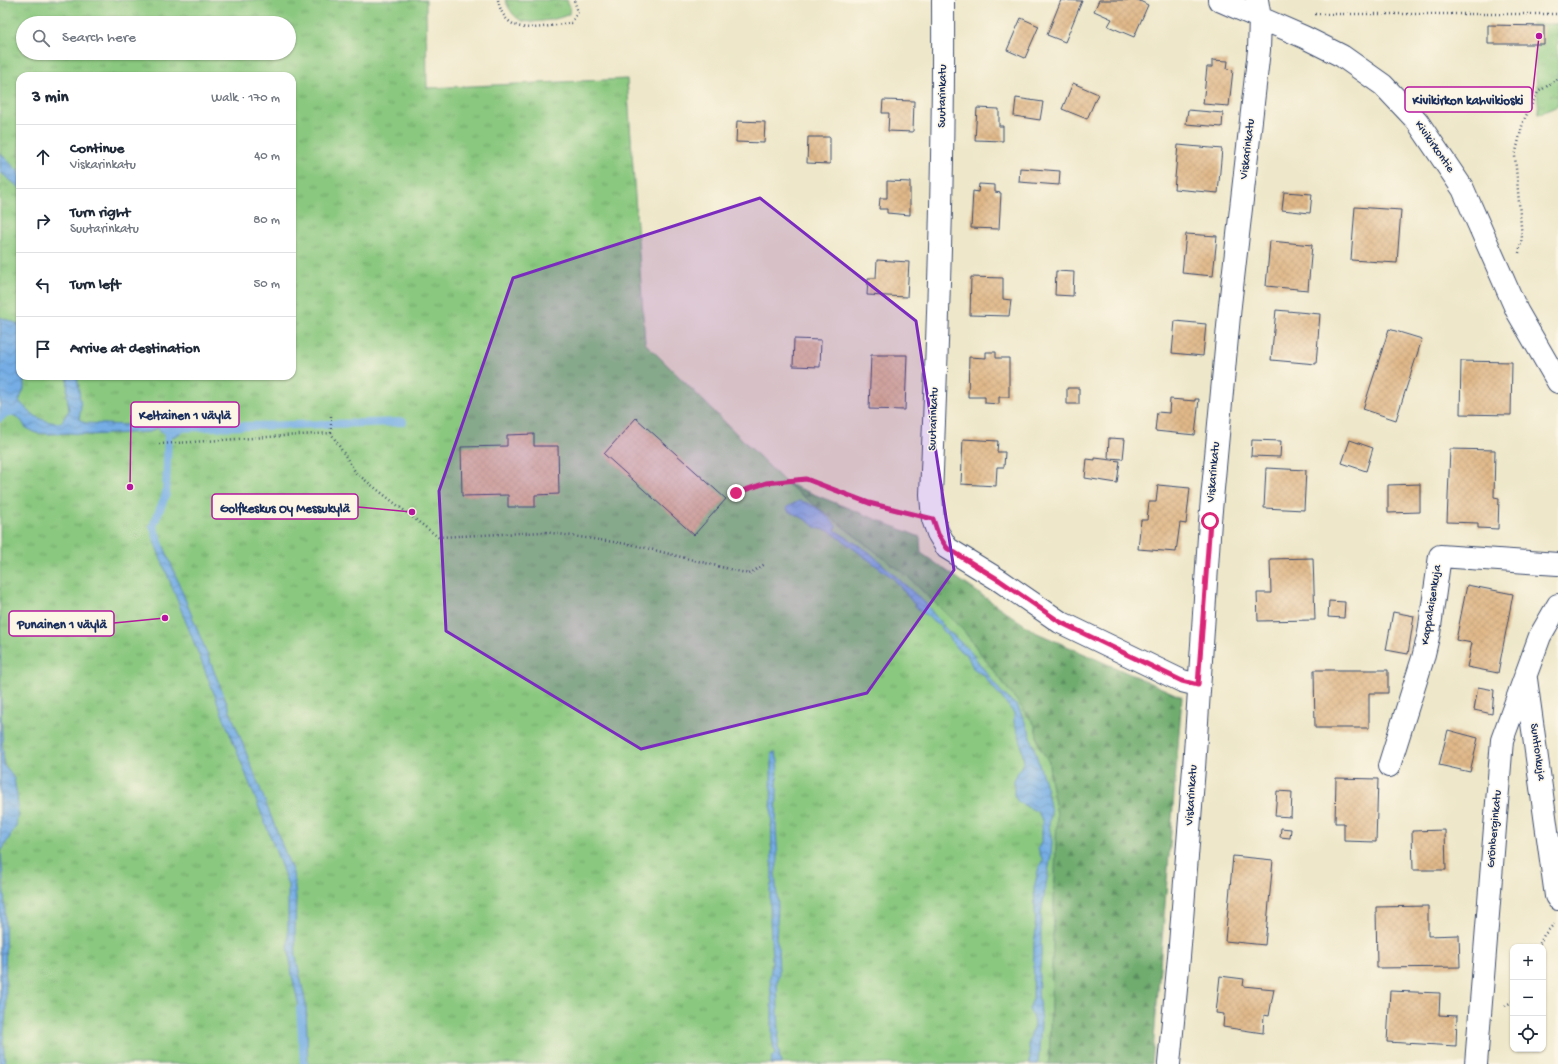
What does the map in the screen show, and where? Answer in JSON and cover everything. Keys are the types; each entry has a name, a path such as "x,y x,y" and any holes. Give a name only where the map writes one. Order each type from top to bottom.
{"street":[{"name":"Suutarinkatu","path":"943,0 944,90 940,284 931,495 933,519 938,534 947,548 999,580 1060,622 1175,678 1198,685"},
{"name":"Kivikirkontie","path":"1219,0 1259,9 1304,36 1342,56 1383,86 1417,121 1463,189 1517,311 1558,382"},
{"name":"Viskarinkatu","path":"1168,1064 1179,957 1198,685 1230,305 1260,50 1259,9"},
{"name":"Kappalaisenkuja","path":"1389,766 1423,658 1429,633 1440,556 1558,564"},
{"name":"Grönberginkatu","path":"1476,1064 1502,740 1540,636 1558,605"},
{"name":"Suntionkuja","path":"1526,676 1556,896 1558,899"}],"path":[{"path":"498,0 504,16 511,24 522,28 571,23 578,12 574,0"},
{"path":"1309,14 1558,14"},
{"path":"1518,261 1522,238 1515,156 1523,122 1538,92 1558,79"},
{"path":"331,416 331,433 356,473 438,537 544,532 634,545 749,574 765,564"},
{"path":"159,444 331,433"},
{"path":"736,493 766,483 806,479 869,503 933,519"},
{"path":"1540,944 1544,935 1558,921"}],"highlighted area":[{"path":"760,198 916,321 954,570 867,693 641,749 446,631 439,491 513,278"}],"green space":[{"path":"0,0 426,0 427,88 627,79 645,343 786,483 906,575 963,630 1035,725 1039,746 1049,762 1050,778 1057,814 1049,1064 0,1064"},
{"path":"505,0 567,0 570,7 569,14 560,18 527,22 520,20 514,15"},
{"path":"1532,24 1558,24 1558,106 1539,114"},
{"path":"786,483 920,537 921,553 1035,632 1182,697 1152,1064 1049,1064 1057,814 1050,778 1049,762 1039,746 1035,725 963,630 906,575"}],"water":[{"path":"0,153 16,169 16,185 0,172"},
{"path":"0,317 16,323 16,380 24,380 24,389 19,401 37,417 48,422 61,423 69,410 67,396 68,380 78,380 81,407 79,419 85,423 146,426 180,424 186,430 175,436 168,437 157,428 150,432 89,435 70,433 50,434 36,433 25,427 20,419 12,414 5,413 0,418"},
{"path":"799,501 815,507 825,514 836,526 835,530 869,552 925,603 945,628 969,650 1002,693 1018,707 1029,731 1046,787 1051,812 1049,826 1052,842 1041,914 1041,956 1038,989 1041,1024 1038,1064 1030,1064 1029,1044 1034,1025 1029,1009 1033,999 1034,943 1036,931 1034,888 1039,867 1043,861 1038,849 1042,839 1042,820 1038,812 1018,802 1014,795 1014,780 1024,761 1020,738 1014,722 1014,713 984,676 973,668 967,655 957,649 940,626 918,609 894,579 830,531 817,528 803,518 788,511 787,507"},
{"path":"156,535 163,544 293,873 296,897 296,956 306,1005 308,1064 304,1064 301,1016 292,975 288,945 288,885 271,838 154,541"},
{"path":"0,616 1,710 4,766 8,769 14,779 18,812 16,826 1,852 5,907 6,1013 3,1041 5,1064 0,1064"},
{"path":"775,752 778,761 776,828 778,860 775,874 778,906 776,938 778,945 779,974 777,981 779,1032 778,1047 781,1064 771,1064 772,1057 775,1053 772,1039 770,979 772,960 770,889 772,882 771,764 772,753"}],"building":[{"path":"1061,0 1082,1 1065,42 1047,35"},
{"path":"1099,0 1138,0 1148,5 1134,37 1108,26 1112,19 1094,11"},
{"path":"1021,18 1039,26 1025,58 1007,50"},
{"path":"1488,25 1544,26 1544,44 1488,44"},
{"path":"1212,60 1228,61 1227,69 1233,70 1229,106 1203,104 1207,67 1212,67"},
{"path":"1073,83 1098,94 1087,119 1062,109"},
{"path":"1016,98 1043,102 1040,120 1014,116"},
{"path":"883,100 914,101 913,132 888,131 889,113 882,113"},
{"path":"977,108 999,109 999,126 1003,126 1003,141 975,140"},
{"path":"1188,110 1223,113 1222,127 1186,124"},
{"path":"737,121 765,122 764,143 736,142"},
{"path":"808,137 830,137 830,164 807,163"},
{"path":"1178,145 1222,149 1218,193 1174,189"},
{"path":"1020,168 1060,171 1059,185 1019,182"},
{"path":"887,181 910,182 910,215 887,213 887,209 879,209 880,198 887,198"},
{"path":"979,184 995,185 995,192 1001,193 999,229 971,228 973,191 978,192"},
{"path":"1284,192 1312,194 1310,213 1282,210"},
{"path":"1355,207 1401,210 1397,263 1351,260"},
{"path":"1186,234 1217,236 1213,276 1182,273"},
{"path":"1270,241 1312,245 1308,290 1266,286"},
{"path":"877,260 909,262 907,297 867,295 868,278 876,278"},
{"path":"1056,271 1074,272 1073,296 1055,295"},
{"path":"971,277 1003,278 1003,299 1011,300 1009,316 970,315"},
{"path":"1276,310 1320,314 1316,364 1271,360"},
{"path":"1175,321 1206,324 1203,356 1172,353"},
{"path":"1389,329 1422,339 1396,420 1363,409"},
{"path":"794,339 821,340 820,367 793,366"},
{"path":"986,352 996,352 996,358 1009,358 1009,397 999,397 999,404 985,403 985,397 968,397 969,357 986,358"},
{"path":"871,355 907,355 905,410 869,409"},
{"path":"1461,361 1512,362 1511,415 1460,414"},
{"path":"1067,388 1079,388 1079,404 1067,404"},
{"path":"1170,399 1195,401 1195,399 1199,399 1195,435 1155,431 1157,412 1169,413"},
{"path":"636,418 726,499 694,535 604,454"},
{"path":"534,434 534,446 558,446 559,494 535,495 535,507 508,507 508,495 462,496 461,447 507,446 507,435"},
{"path":"1109,438 1125,439 1123,459 1108,458"},
{"path":"963,439 998,441 997,452 1005,452 1004,467 997,467 996,486 961,484"},
{"path":"1252,440 1281,441 1280,457 1251,456"},
{"path":"1350,440 1373,448 1366,471 1342,463"},
{"path":"1450,449 1495,450 1494,497 1499,498 1498,529 1478,528 1478,523 1447,522"},
{"path":"1095,458 1120,461 1117,483 1085,478 1087,459 1095,460"},
{"path":"1266,468 1306,470 1304,510 1264,508"},
{"path":"1420,484 1420,512 1388,513 1388,485"},
{"path":"1158,485 1190,488 1186,524 1180,523 1176,552 1138,549 1141,520 1147,520 1149,502 1156,502"},
{"path":"1313,558 1315,620 1258,621 1257,593 1271,593 1270,559"},
{"path":"1467,585 1513,594 1498,673 1467,667 1472,643 1456,640"},
{"path":"1329,601 1345,602 1344,618 1328,617"},
{"path":"1393,612 1414,616 1408,654 1386,650"},
{"path":"1314,670 1388,670 1388,693 1369,693 1369,728 1315,728"},
{"path":"1478,687 1494,690 1492,714 1474,710"},
{"path":"1448,730 1478,738 1470,772 1439,765"},
{"path":"1336,778 1378,779 1376,842 1344,841 1344,823 1335,823"},
{"path":"1277,791 1292,792 1291,817 1275,816"},
{"path":"1281,828 1291,829 1290,838 1280,837"},
{"path":"1445,830 1446,870 1413,870 1412,831"},
{"path":"1233,856 1273,860 1265,945 1225,941"},
{"path":"1428,906 1428,936 1459,935 1460,967 1377,968 1376,907"},
{"path":"1220,976 1244,979 1243,986 1274,989 1269,1016 1264,1015 1263,1033 1223,1027 1224,1014 1216,1013"},
{"path":"1390,991 1440,993 1439,1015 1457,1016 1456,1046 1387,1042"}],"waterway":[{"path":"0,418 5,413 14,411"},
{"path":"174,428 403,422"},
{"path":"160,545 153,526 166,494 168,428"},
{"path":"300,1009 304,1064"}],"place":[{"name":"Kivikirkon kahvikioski","path":"1539,36"},
{"name":"Keltainen 1 väylä","path":"130,487"},
{"name":"Golfkeskus Oy Messukylä","path":"412,512"},
{"name":"Punainen 1 väylä","path":"165,618"}],"route":[{"path":"736,493 766,483 806,479 869,503 933,519 938,534 947,548 999,580 1060,622 1182,681 1198,685 1210,521"}]}
